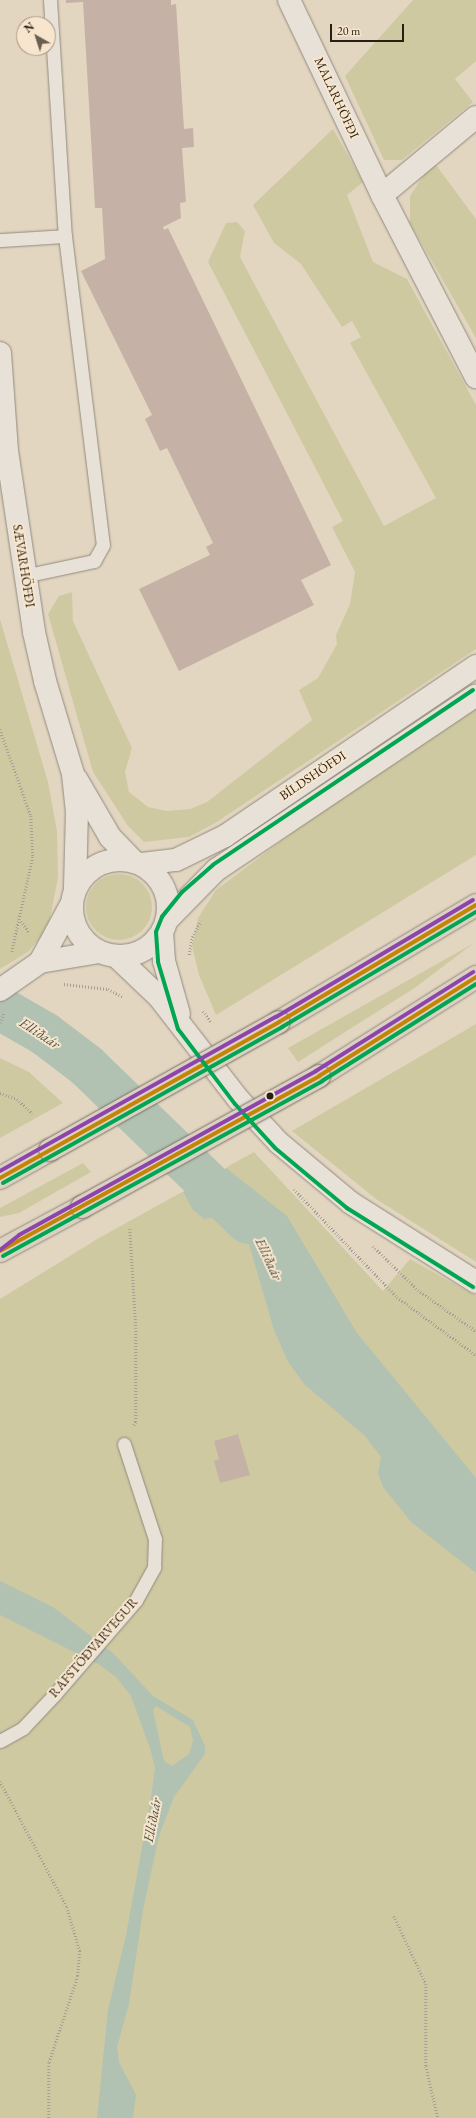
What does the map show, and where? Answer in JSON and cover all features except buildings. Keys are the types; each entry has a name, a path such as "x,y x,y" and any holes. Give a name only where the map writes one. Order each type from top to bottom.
{"highway":[{"path":"0,1178 279,1022 476,905"},
{"path":"0,1251 319,1076 476,977"},
{"path":"0,1258 22,1240"}],"street":[{"name":"MALARHÖFÐI","path":"291,1 382,196 476,377"},
{"path":"382,196 476,117"},
{"name":"SÆVARHÖFÐI","path":"0,353 7,451 24,576 44,681 73,774 77,811 73,896"},
{"name":"BÍLDSHÖFÐI","path":"0,990 40,962 82,878 105,862 137,863 176,860 225,836 476,666"},
{"name":"BÍLDSHÖFÐI","path":"40,962 143,951 195,889 216,870 476,695"},
{"name":"SÆVARHÖFÐI","path":"73,774 110,837 137,863"},
{"path":"137,863 152,871 164,888 169,907 165,926 164,961 183,1026"},
{"path":"73,896 78,932 108,954 159,997 239,1100 304,1165 358,1207 476,1282"}],"lane":[{"path":"24,576 94,561 103,545 65,236 50,0"},
{"path":"0,240 65,236"},
{"name":"RAFSTÖÐVARVEGUR","path":"0,1741 23,1728 55,1694 124,1615 148,1581 156,1554 154,1539 124,1444"}],"path":[{"path":"0,729 19,773 32,823 33,857 28,892 10,957"},
{"path":"188,960 192,937 206,913 195,889"},
{"path":"201,1006 217,1030"},
{"path":"0,1093 17,1099 32,1113"},
{"path":"124,1444 136,1422 130,1229"},
{"path":"0,1781 67,1907 80,1951 78,1976 49,2063 49,2118"},
{"path":"394,1916 426,1984 426,2066 438,2118"}],"shaded area":[{"path":"413,0 476,0 476,61 455,79 473,102 402,160 384,160 345,76"},
{"path":"333,129 363,182 347,195 373,262 407,279 476,405 476,649 217,822 189,837 144,842 128,826 93,772 48,614 59,596 72,592 73,621 132,748 125,772 129,792 148,807 167,811 190,809 207,802 312,720 299,690 318,678 337,644 336,635 350,604 355,572 332,527 343,521 208,262 226,223 237,222 245,231 240,257 384,526 436,498 350,343 361,337 352,321 342,327 301,264 274,243 253,205"},
{"path":"433,161 476,219 476,338 410,223 410,196"},
{"path":"0,619 48,782 57,831 58,878 48,928 28,952 0,969"},
{"path":"476,707 476,855 216,1015 199,975 192,946 198,918 216,890 353,787"},
{"path":"113,874 125,874 137,879 147,889 152,901 150,920 137,935 125,940 113,940 101,935 91,925 86,913 86,901 91,889 101,879"},
{"path":"474,943 416,987 298,1062 288,1048"},
{"path":"476,1024 476,1262 376,1199 292,1131"},
{"path":"0,1058 29,1072 63,1103 0,1138"},
{"path":"254,1152 383,1291 410,1259 476,1296 476,2118 0,2118 0,1299 99,1238"},
{"path":"83,1163 91,1172 19,1213 0,1217 0,1208"}],"water":[{"path":"226,1168 287,1216 357,1333 476,1478 476,1573 411,1522 383,1487 378,1473 381,1457 365,1436 304,1384 287,1360 274,1330 246,1234 217,1217 204,1219 193,1210 183,1192"},
{"path":"0,1581 53,1607 113,1653 153,1696 193,1720 205,1746 205,1754 174,1797 159,1836 143,1910 129,2004 117,2047 119,2062 136,2095 133,2118 97,2118 108,2010 126,1935 151,1798 155,1768 150,1748 131,1696 117,1678 100,1665 0,1615","holes":["156,1706 190,1727 193,1741 189,1754 172,1766 164,1761 153,1710"]}],"pier":[{"path":"225,1166 228,1167 181,1193 182,1190"}],"waterway":[{"name":"Elliðaár","path":"0,1008 45,1034 87,1066 248,1222"}],"transit line":[{"path":"473,690 213,865 182,892 162,917 156,932 158,962 178,1029 235,1104 275,1148 347,1208 473,1287"},
{"path":"0,1171 276,1017 473,900"},
{"path":"0,1178 279,1022 476,905"},
{"path":"3,1183 282,1027 476,912"},
{"path":"0,1250 19,1235 316,1071 473,972"},
{"path":"0,1251 319,1076 476,977"},
{"path":"3,1256 322,1081 476,984"}]}
